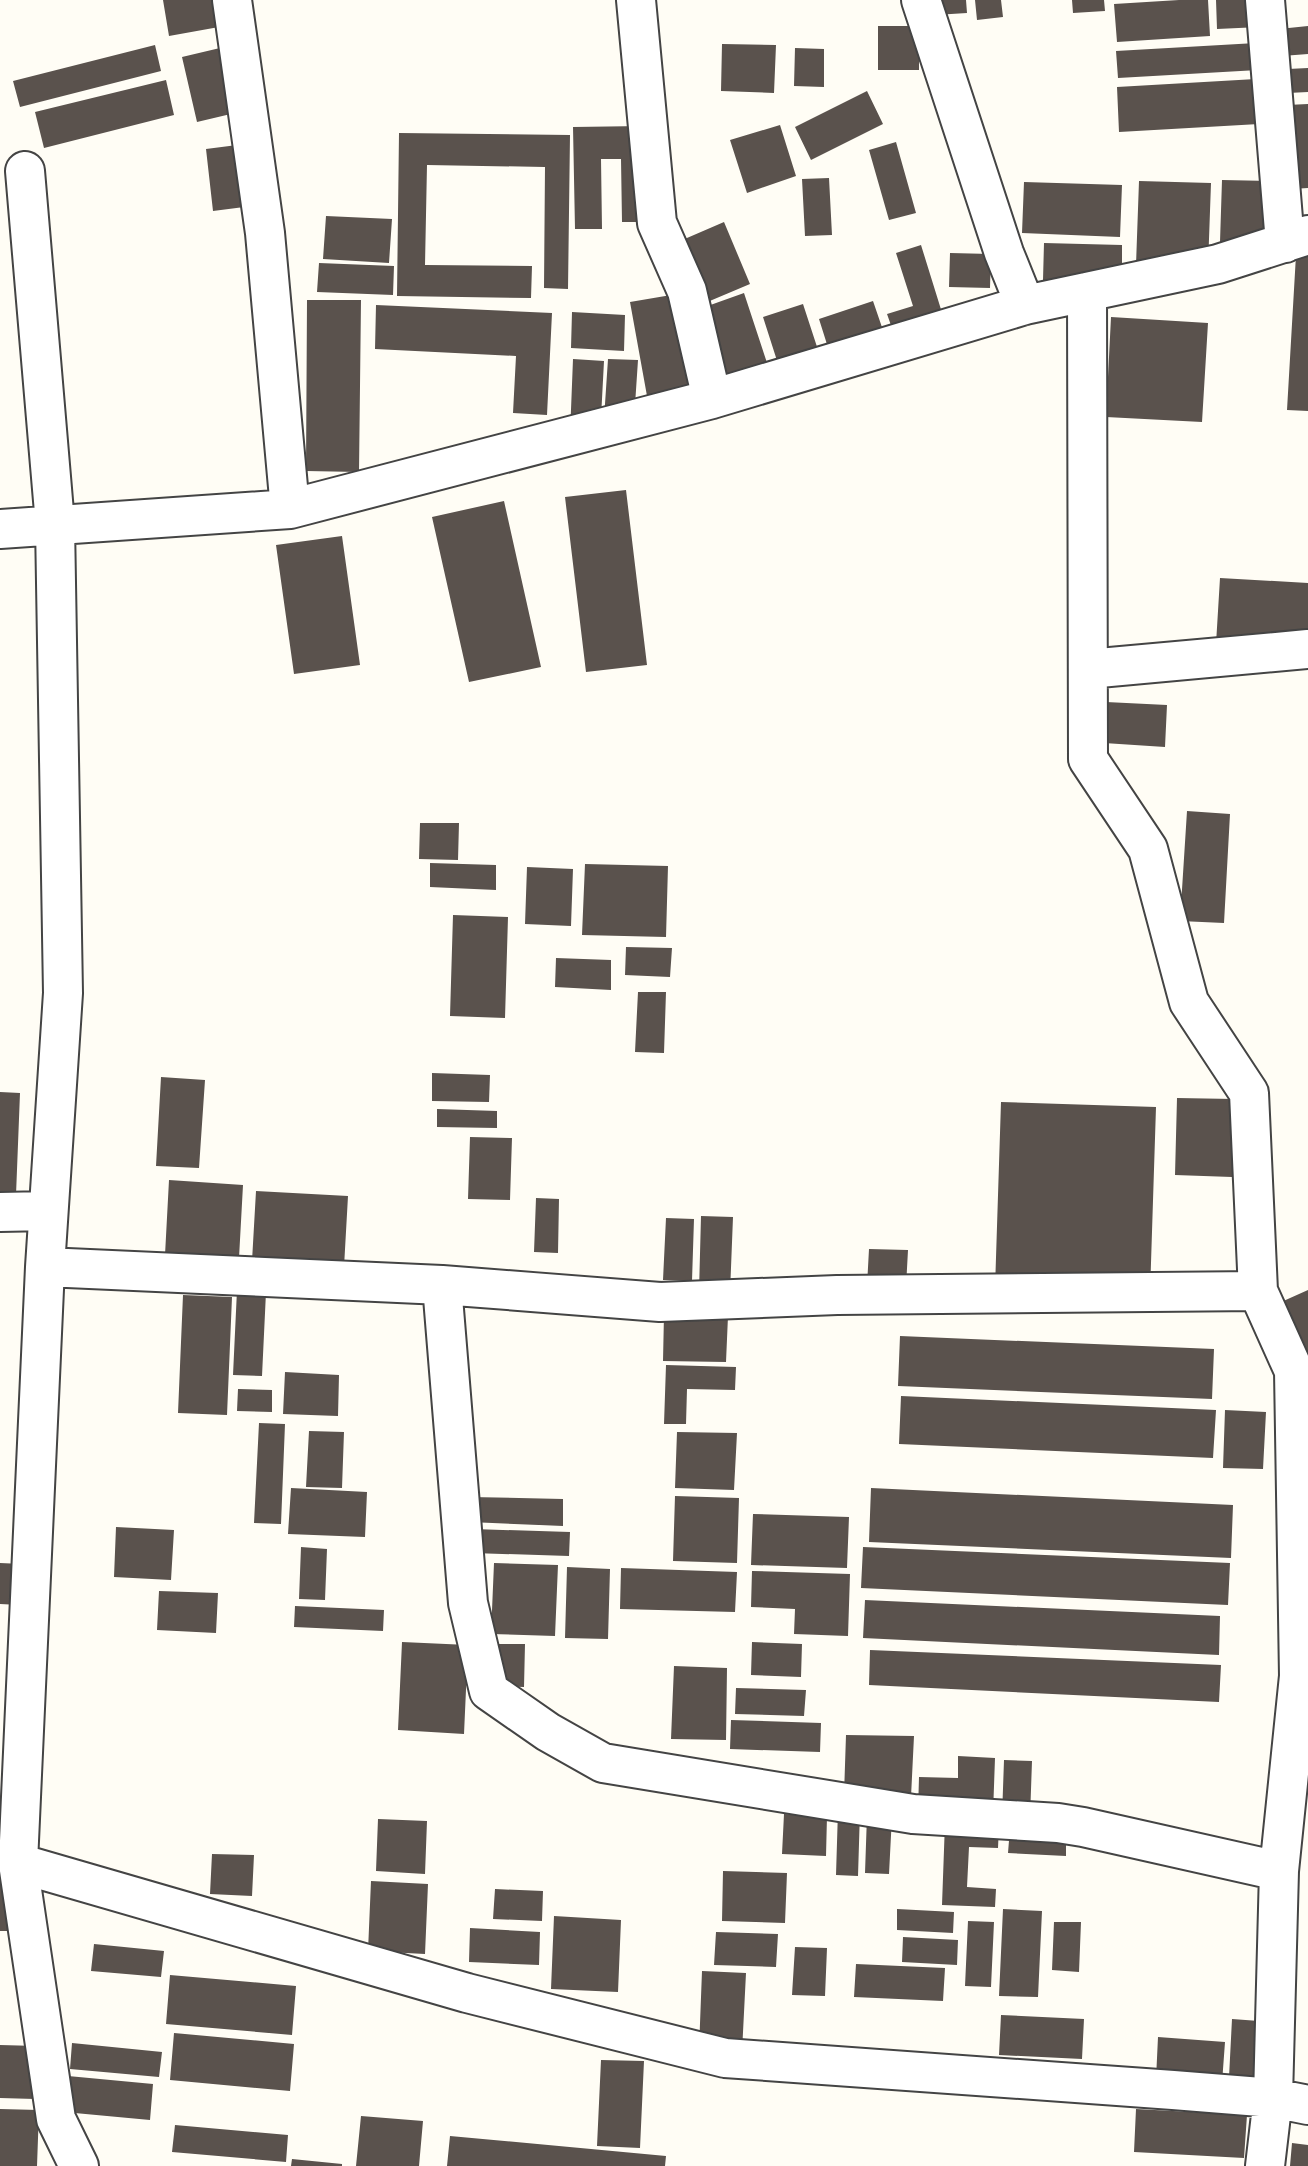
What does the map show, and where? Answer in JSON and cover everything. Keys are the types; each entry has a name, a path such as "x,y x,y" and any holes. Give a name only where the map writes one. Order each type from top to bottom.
{"street":[{"path":"232,0 265,233 290,509"},
{"path":"636,0 657,223 687,291 712,399"},
{"path":"921,0 1004,253 1025,305"},
{"path":"0,529 290,509 712,399 1025,305 1218,264 1296,239 1265,0"},
{"path":"25,171 55,524 63,993 45,1267 19,1863 56,2119 79,2166"},
{"path":"1087,292 1088,759 1148,849 1189,1002 1249,1093 1258,1291 1294,1371 1299,1676 1279,1871 1291,2102 1265,2166"},
{"path":"1088,669 1308,649"},
{"path":"0,1212 48,1211"},
{"path":"45,1267 442,1285 660,1302 838,1295 1258,1291"},
{"path":"442,1285 468,1603 489,1691 548,1732 603,1763 913,1814 1071,1825 1279,1871"},
{"path":"19,1863 467,1993 725,2058 1291,2102"}],"building":[{"path":"163,0 214,0 219,27 169,36"},
{"path":"934,0 966,0 967,13 935,15"},
{"path":"975,0 1001,0 1003,17 977,20"},
{"path":"1072,0 1104,0 1105,11 1073,13"},
{"path":"1208,0 1210,36 1117,42 1114,4"},
{"path":"1216,0 1258,0 1260,27 1217,29"},
{"path":"878,26 919,26 919,70 878,70"},
{"path":"1308,26 1308,54 1282,56 1279,29"},
{"path":"1256,43 1258,70 1118,78 1116,51"},
{"path":"722,44 776,45 774,93 721,91"},
{"path":"155,45 161,71 20,107 13,81"},
{"path":"220,48 235,113 197,122 182,57"},
{"path":"795,48 824,49 824,87 794,86"},
{"path":"1308,68 1308,92 1288,93 1288,69"},
{"path":"1256,79 1259,124 1119,132 1117,87"},
{"path":"166,80 174,115 44,148 35,112"},
{"path":"867,91 883,124 811,160 795,127"},
{"path":"1308,104 1308,188 1292,189 1287,105"},
{"path":"780,125 796,176 747,193 730,140"},
{"path":"643,126 645,222 622,222 621,159 601,159 602,229 575,229 573,127"},
{"path":"399,133 570,135 568,289 544,288 545,167 427,165 425,265 532,266 531,298 397,296"},
{"path":"896,142 916,213 889,220 869,150"},
{"path":"245,144 252,206 213,211 206,149"},
{"path":"829,178 832,235 805,236 802,179"},
{"path":"1222,180 1271,181 1268,244 1220,242"},
{"path":"1139,181 1211,183 1208,267 1136,265"},
{"path":"1024,182 1122,185 1120,237 1022,233"},
{"path":"326,216 392,219 389,263 323,259"},
{"path":"724,222 750,284 705,303 680,241"},
{"path":"1044,243 1122,245 1122,282 1043,280"},
{"path":"921,245 948,332 899,348 887,314 913,306 896,253"},
{"path":"950,253 991,254 990,288 949,287"},
{"path":"1296,255 1308,256 1308,411 1287,410"},
{"path":"319,263 394,266 393,295 317,292"},
{"path":"683,293 702,398 649,407 630,302"},
{"path":"744,293 772,378 730,392 702,308"},
{"path":"307,300 361,300 359,472 306,471"},
{"path":"873,301 886,339 831,357 819,319"},
{"path":"803,304 820,356 780,370 763,317"},
{"path":"376,305 552,313 547,415 513,413 516,356 375,349"},
{"path":"572,312 625,315 624,351 571,348"},
{"path":"1111,317 1208,323 1202,422 1106,417"},
{"path":"573,359 604,361 600,437 570,435"},
{"path":"608,359 638,360 634,420 604,419"},
{"path":"626,490 647,665 586,672 565,497"},
{"path":"504,501 541,667 469,682 432,517"},
{"path":"342,536 360,665 294,674 276,545"},
{"path":"1220,578 1308,583 1308,649 1216,644"},
{"path":"1106,702 1167,705 1165,747 1104,743"},
{"path":"1187,811 1230,814 1224,923 1180,921"},
{"path":"420,823 459,823 458,860 419,859"},
{"path":"430,863 496,865 496,890 430,887"},
{"path":"585,864 668,866 666,937 582,935"},
{"path":"527,867 573,869 571,926 525,924"},
{"path":"453,915 508,917 505,1018 450,1016"},
{"path":"626,947 672,948 670,977 625,975"},
{"path":"556,958 611,960 611,990 555,987"},
{"path":"638,992 666,992 664,1053 635,1052"},
{"path":"432,1073 490,1075 489,1102 432,1101"},
{"path":"161,1077 205,1080 199,1168 156,1166"},
{"path":"0,1092 20,1093 16,1195 0,1195"},
{"path":"1177,1098 1234,1099 1232,1177 1175,1175"},
{"path":"1001,1102 1156,1107 1150,1294 995,1289"},
{"path":"437,1109 497,1111 497,1128 437,1127"},
{"path":"470,1137 512,1138 510,1200 468,1199"},
{"path":"169,1180 243,1185 239,1258 165,1255"},
{"path":"256,1191 348,1196 344,1267 252,1261"},
{"path":"536,1198 559,1199 558,1253 534,1252"},
{"path":"701,1216 733,1217 730,1293 699,1292"},
{"path":"666,1218 694,1219 692,1281 663,1280"},
{"path":"869,1249 908,1250 906,1287 867,1286"},
{"path":"237,1290 266,1292 262,1376 233,1375"},
{"path":"1308,1290 1308,1394 1268,1308"},
{"path":"183,1295 232,1297 227,1415 178,1413"},
{"path":"664,1314 728,1316 726,1362 663,1361"},
{"path":"900,1336 1214,1349 1212,1399 898,1386"},
{"path":"666,1365 736,1367 735,1390 687,1389 686,1424 664,1424"},
{"path":"285,1372 339,1375 338,1416 283,1414"},
{"path":"238,1389 272,1390 272,1412 237,1411"},
{"path":"901,1396 1216,1410 1213,1458 899,1444"},
{"path":"1225,1410 1266,1412 1263,1469 1223,1468"},
{"path":"259,1423 285,1424 281,1524 254,1523"},
{"path":"309,1431 344,1432 342,1488 306,1487"},
{"path":"677,1432 737,1433 734,1490 675,1488"},
{"path":"291,1488 367,1492 365,1537 288,1534"},
{"path":"871,1488 1233,1505 1231,1558 869,1542"},
{"path":"675,1496 739,1498 737,1563 673,1561"},
{"path":"470,1497 563,1499 563,1526 469,1522"},
{"path":"753,1514 849,1517 847,1568 751,1565"},
{"path":"116,1527 174,1530 171,1580 114,1577"},
{"path":"473,1529 570,1532 569,1556 472,1553"},
{"path":"301,1547 327,1549 325,1600 299,1599"},
{"path":"863,1547 1230,1563 1228,1605 861,1588"},
{"path":"0,1563 22,1564 20,1605 0,1604"},
{"path":"494,1563 558,1565 555,1636 491,1634"},
{"path":"567,1567 610,1569 608,1639 565,1638"},
{"path":"621,1568 737,1572 735,1612 620,1609"},
{"path":"752,1571 850,1574 848,1636 794,1634 795,1609 751,1607"},
{"path":"159,1591 218,1593 216,1633 157,1630"},
{"path":"865,1600 1220,1616 1219,1655 863,1638"},
{"path":"295,1606 384,1610 383,1631 294,1627"},
{"path":"402,1642 468,1645 464,1734 398,1730"},
{"path":"752,1642 802,1644 801,1677 751,1675"},
{"path":"498,1644 525,1644 524,1687 497,1686"},
{"path":"870,1650 1221,1665 1219,1702 869,1685"},
{"path":"674,1666 727,1668 726,1740 671,1739"},
{"path":"736,1688 806,1690 804,1716 735,1714"},
{"path":"731,1720 821,1723 820,1752 730,1749"},
{"path":"846,1735 914,1736 911,1797 844,1795"},
{"path":"958,1756 995,1758 993,1814 918,1812 919,1777 958,1778"},
{"path":"1004,1760 1032,1761 1030,1818 1002,1817"},
{"path":"838,1810 860,1811 858,1876 836,1875"},
{"path":"784,1814 827,1816 826,1856 782,1854"},
{"path":"867,1815 892,1816 889,1874 865,1873"},
{"path":"378,1819 427,1821 425,1874 376,1871"},
{"path":"945,1822 999,1825 998,1848 969,1847 967,1887 996,1889 995,1907 942,1905"},
{"path":"1010,1828 1066,1831 1066,1856 1008,1853"},
{"path":"212,1854 254,1855 252,1896 210,1894"},
{"path":"723,1871 787,1873 785,1923 722,1921"},
{"path":"0,1879 14,1879 12,1931 0,1931"},
{"path":"371,1881 428,1884 425,1954 368,1951"},
{"path":"495,1889 543,1891 542,1921 493,1919"},
{"path":"897,1909 954,1912 953,1933 897,1930"},
{"path":"1003,1909 1042,1911 1038,1997 999,1996"},
{"path":"554,1916 621,1920 618,1992 551,1989"},
{"path":"968,1921 994,1922 991,1987 965,1986"},
{"path":"1054,1922 1081,1922 1079,1972 1052,1970"},
{"path":"470,1928 540,1932 539,1965 469,1962"},
{"path":"716,1932 778,1934 776,1967 714,1965"},
{"path":"903,1937 958,1940 957,1965 902,1962"},
{"path":"94,1944 164,1951 161,1977 91,1971"},
{"path":"795,1947 827,1948 825,1996 792,1995"},
{"path":"856,1964 945,1968 943,2001 854,1997"},
{"path":"702,1971 746,1973 742,2052 699,2050"},
{"path":"170,1975 296,1986 292,2035 166,2024"},
{"path":"1001,2015 1084,2019 1082,2059 999,2055"},
{"path":"1232,2019 1259,2021 1254,2099 1228,2097"},
{"path":"174,2033 294,2044 290,2091 170,2080"},
{"path":"1158,2037 1225,2042 1222,2083 1156,2079"},
{"path":"72,2043 162,2052 159,2077 70,2069"},
{"path":"0,2045 37,2046 35,2099 0,2098"},
{"path":"601,2060 644,2061 640,2148 597,2146"},
{"path":"68,2076 153,2084 150,2120 64,2112"},
{"path":"0,2109 39,2110 37,2166 0,2166"},
{"path":"1136,2109 1247,2115 1244,2158 1134,2152"},
{"path":"361,2116 423,2121 419,2166 356,2166"},
{"path":"175,2125 288,2135 286,2162 172,2152"},
{"path":"450,2136 666,2156 665,2166 447,2166"},
{"path":"1292,2143 1308,2145 1308,2166 1290,2166"},
{"path":"292,2159 342,2164 342,2166 291,2166"}]}
